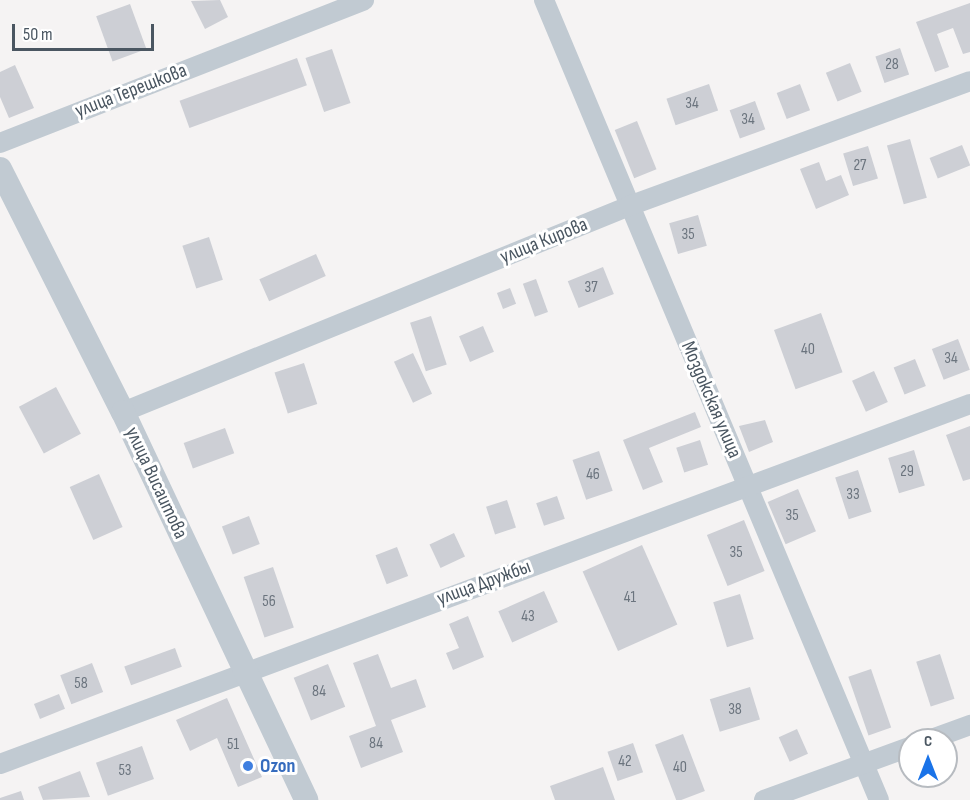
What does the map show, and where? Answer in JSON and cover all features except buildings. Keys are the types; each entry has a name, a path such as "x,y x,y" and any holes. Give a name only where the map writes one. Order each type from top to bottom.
{"street":[{"name":"улица Терешкова","path":"0,143 364,0"},
{"name":"Моздокская улица","path":"544,0 862,765 879,800"},
{"name":"улица Кирова","path":"123,412 629,206 970,81"},
{"name":"улица Висаитова","path":"0,169 123,412 306,800"},
{"name":"улица Дружбы","path":"0,764 245,670 970,405"},
{"path":"764,800 898,752"}],"place":[{"name":"Ozon","path":"248,766"}]}
